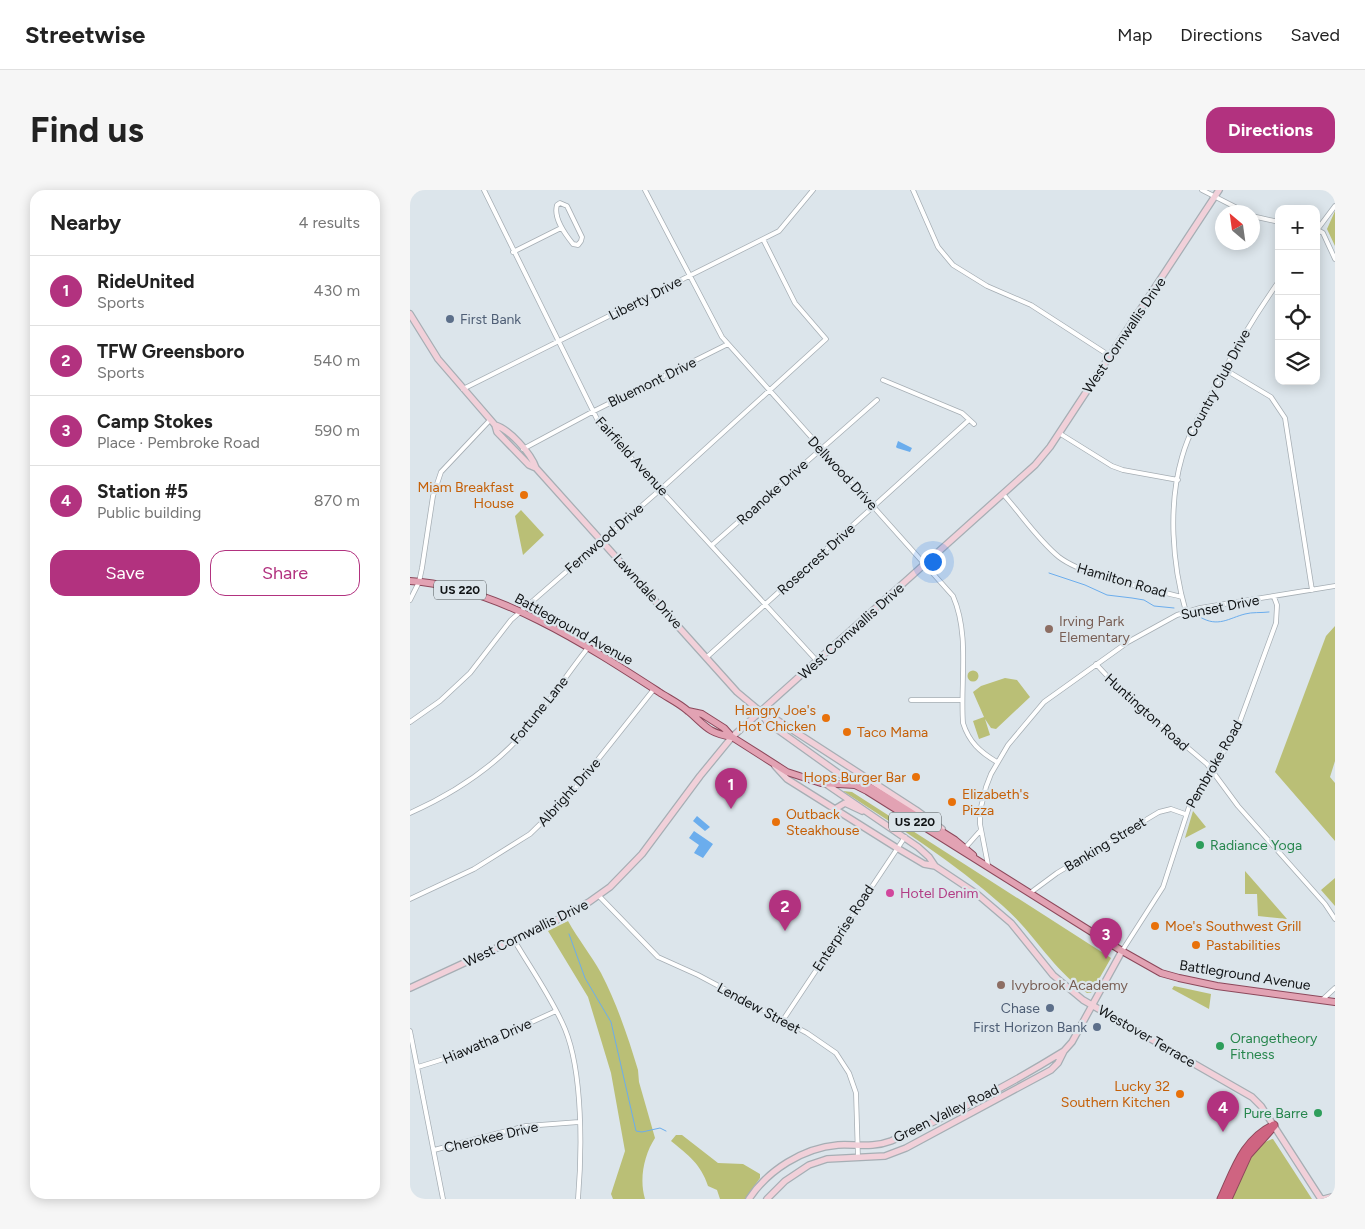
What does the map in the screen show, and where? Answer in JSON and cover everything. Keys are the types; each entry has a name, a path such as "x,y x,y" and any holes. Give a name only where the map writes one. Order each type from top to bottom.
{"highway":[{"path":"1221,1199 1244,1149 1262,1131 1274,1125"},
{"path":"1228,1199 1248,1155 1274,1125"}],"main road":[{"name":"West Cornwallis Drive","path":"410,988 574,911 599,896 620,878 642,854 700,776 732,738 1035,465 1110,356 1219,190"},
{"name":"Lawndale Drive","path":"410,314 430,348 463,390 492,422 497,432 519,456 529,465 536,468 737,692 761,712 774,718 907,804 955,840"},
{"name":"Lawndale Drive","path":"492,422 502,427 534,460 536,468"},
{"name":"Battleground Avenue","path":"410,581 480,596 521,611 654,689 688,711 697,722 718,735 732,738 773,765 794,775 826,784 864,784 955,840 975,857"},
{"name":"Lawndale Drive","path":"761,712 767,722 854,785"},
{"name":"Westover Terrace","path":"773,765 787,779 897,848 924,864 935,866"},
{"name":"Westover Terrace","path":"826,784 905,838 929,857 935,866 988,903 1011,923 1056,978 1092,1005 1252,1097 1261,1106 1322,1199"},
{"name":"Battleground Avenue","path":"854,785 962,852 975,857 1122,951 1157,971 1217,986 1335,1002"},
{"path":"835,809 845,803 877,818"},
{"name":"Pembroke Road","path":"1092,1005 1122,951"},
{"name":"Green Valley Road","path":"767,1199 778,1186 809,1165 827,1159 885,1156 923,1140 1051,1070 1072,1042 1092,1005"},
{"name":"Green Valley Road","path":"749,1199 768,1176 787,1162 803,1154 825,1147 888,1142 1064,1052"},
{"path":"1322,1199 1335,1196"}],"street":[{"name":"Fairfield Avenue","path":"484,190 599,423 817,661"},
{"name":"Dellwood Drive","path":"645,190 718,332 820,449 874,506 953,596 959,609 962,633 961,700 963,724 967,736 984,755 997,762"},
{"name":"Liberty Drive","path":"463,390 779,230 789,221 813,190"},
{"path":"913,190 938,247 952,265 987,286 1031,305 1110,356"},
{"path":"1202,190 1230,205"},
{"path":"562,203 567,206 582,237 582,242 578,245 573,244 561,228 556,207 562,203"},
{"path":"1320,225 1335,206"},
{"path":"1260,218 1275,221"},
{"path":"513,252 561,228"},
{"path":"1320,232 1335,259"},
{"name":"Fernwood Drive","path":"410,722 440,701 470,673 510,620 661,489 826,339 794,303 763,239"},
{"name":"Country Club Drive","path":"1186,612 1182,597 1174,530 1182,457 1192,429 1224,369 1255,315 1275,287"},
{"name":"Bluemont Drive","path":"523,449 728,344"},
{"path":"1224,369 1271,397 1285,418 1312,590"},
{"path":"883,380 962,413 974,424"},
{"name":"Roanoke Drive","path":"712,545 877,400"},
{"name":"Rosecrest Drive","path":"707,657 969,420"},
{"path":"410,600 419,582 436,482 445,466 492,422"},
{"path":"1058,433 1112,466 1123,470 1178,480"},
{"name":"Hamilton Road","path":"1003,494 1053,551 1070,564 1086,572 1182,597"},
{"name":"Sunset Drive","path":"988,865 981,830 981,806 997,762 1017,730 1044,702 1149,628 1186,612 1335,586"},
{"name":"Pembroke Road","path":"1122,951 1163,887 1185,814 1232,739 1271,640 1276,623 1277,604 1274,597"},
{"name":"Fortune Lane","path":"410,813 451,792 490,765 532,724 587,649"},
{"name":"Huntington Road","path":"1096,664 1123,693 1211,770 1238,806 1325,904 1335,919"},
{"name":"Albright Drive","path":"410,899 478,867 530,834 569,796 654,689"},
{"path":"911,700 961,700"},
{"name":"Banking Street","path":"1030,893 1057,873 1159,812 1171,809 1185,814"},
{"path":"966,848 981,830"},
{"name":"Enterprise Road","path":"783,1020 905,838"},
{"name":"Lendew Street","path":"599,896 658,957 698,975 783,1020 824,1043 836,1053 849,1073 856,1093 858,1158"},
{"path":"514,940 556,1011 573,1054 579,1122 580,1163 578,1199"},
{"path":"1322,1000 1335,988"},
{"name":"Hiawatha Drive","path":"418,1067 466,1052 556,1011"},
{"path":"410,1031 443,1199"},
{"name":"Cherokee Drive","path":"434,1150 526,1126 579,1122"}],"green space":[{"path":"1335,211 1335,246 1327,229"},
{"path":"521,510 544,535 523,555 515,516"},
{"path":"1335,626 1335,761 1330,777 1335,783 1335,841 1275,772 1326,636"},
{"path":"973,670 979,676 973,682 967,676"},
{"path":"1005,678 1017,680 1030,697 996,729 991,728 985,719 990,735 979,739 973,721 984,717 973,692 981,686"},
{"path":"843,791 852,792 1111,958 1091,993 1087,993 1064,974 1014,917 984,890 925,846"},
{"path":"1193,811 1206,827 1185,838"},
{"path":"1245,871 1287,919 1258,916 1257,894 1245,894"},
{"path":"1335,878 1335,906 1321,890"},
{"path":"568,921 607,985 622,1021 638,1070 639,1082 655,1138 645,1159 642,1183 645,1199 613,1199 611,1194 625,1151 611,1073 588,997 548,931"},
{"path":"1174,986 1211,994 1209,1009 1172,989"},
{"path":"676,1135 682,1135 718,1163 743,1164 760,1174 760,1178 745,1199 720,1199 717,1190 708,1186 702,1172 693,1161 671,1141"},
{"path":"1273,1139 1312,1199 1231,1199 1241,1173 1251,1155 1265,1142"}],"water":[{"path":"898,441 912,448 910,452 897,448"},
{"path":"697,816 710,827 705,831 693,821"},
{"path":"694,831 713,844 703,858 694,853 699,845 689,838"}],"waterway":[{"path":"1049,573 1085,585 1107,595 1144,600 1154,606 1174,608"},
{"path":"1200,617 1212,622 1218,622 1248,613 1269,612"},
{"path":"569,934 585,978 611,1022 636,1131 642,1132 660,1128 666,1131"}],"place":[{"name":"First Bank","path":"450,319"},
{"name":"Miam Breakfast House","path":"524,495"},
{"name":"Irving Park Elementary","path":"1049,629"},
{"name":"Hangry Joe's Hot Chicken","path":"826,718"},
{"name":"Taco Mama","path":"847,732"},
{"name":"Hops Burger Bar","path":"916,777"},
{"name":"Elizabeth's Pizza","path":"952,802"},
{"name":"RideUnited","path":"731,809"},
{"name":"Outback Steakhouse","path":"776,822"},
{"name":"Radiance Yoga","path":"1200,845"},
{"name":"Hotel Denim","path":"890,893"},
{"name":"Moe's Southwest Grill","path":"1155,926"},
{"name":"TFW Greensboro","path":"785,931"},
{"name":"Pastabilities","path":"1196,945"},
{"name":"Camp Stokes","path":"1106,959"},
{"name":"Ivybrook Academy","path":"1001,985"},
{"name":"Chase","path":"1050,1008"},
{"name":"First Horizon Bank","path":"1097,1027"},
{"name":"Orangetheory Fitness","path":"1220,1046"},
{"name":"Lucky 32 Southern Kitchen","path":"1180,1094"},
{"name":"Pure Barre","path":"1318,1113"},
{"name":"Station #5","path":"1223,1132"}]}
